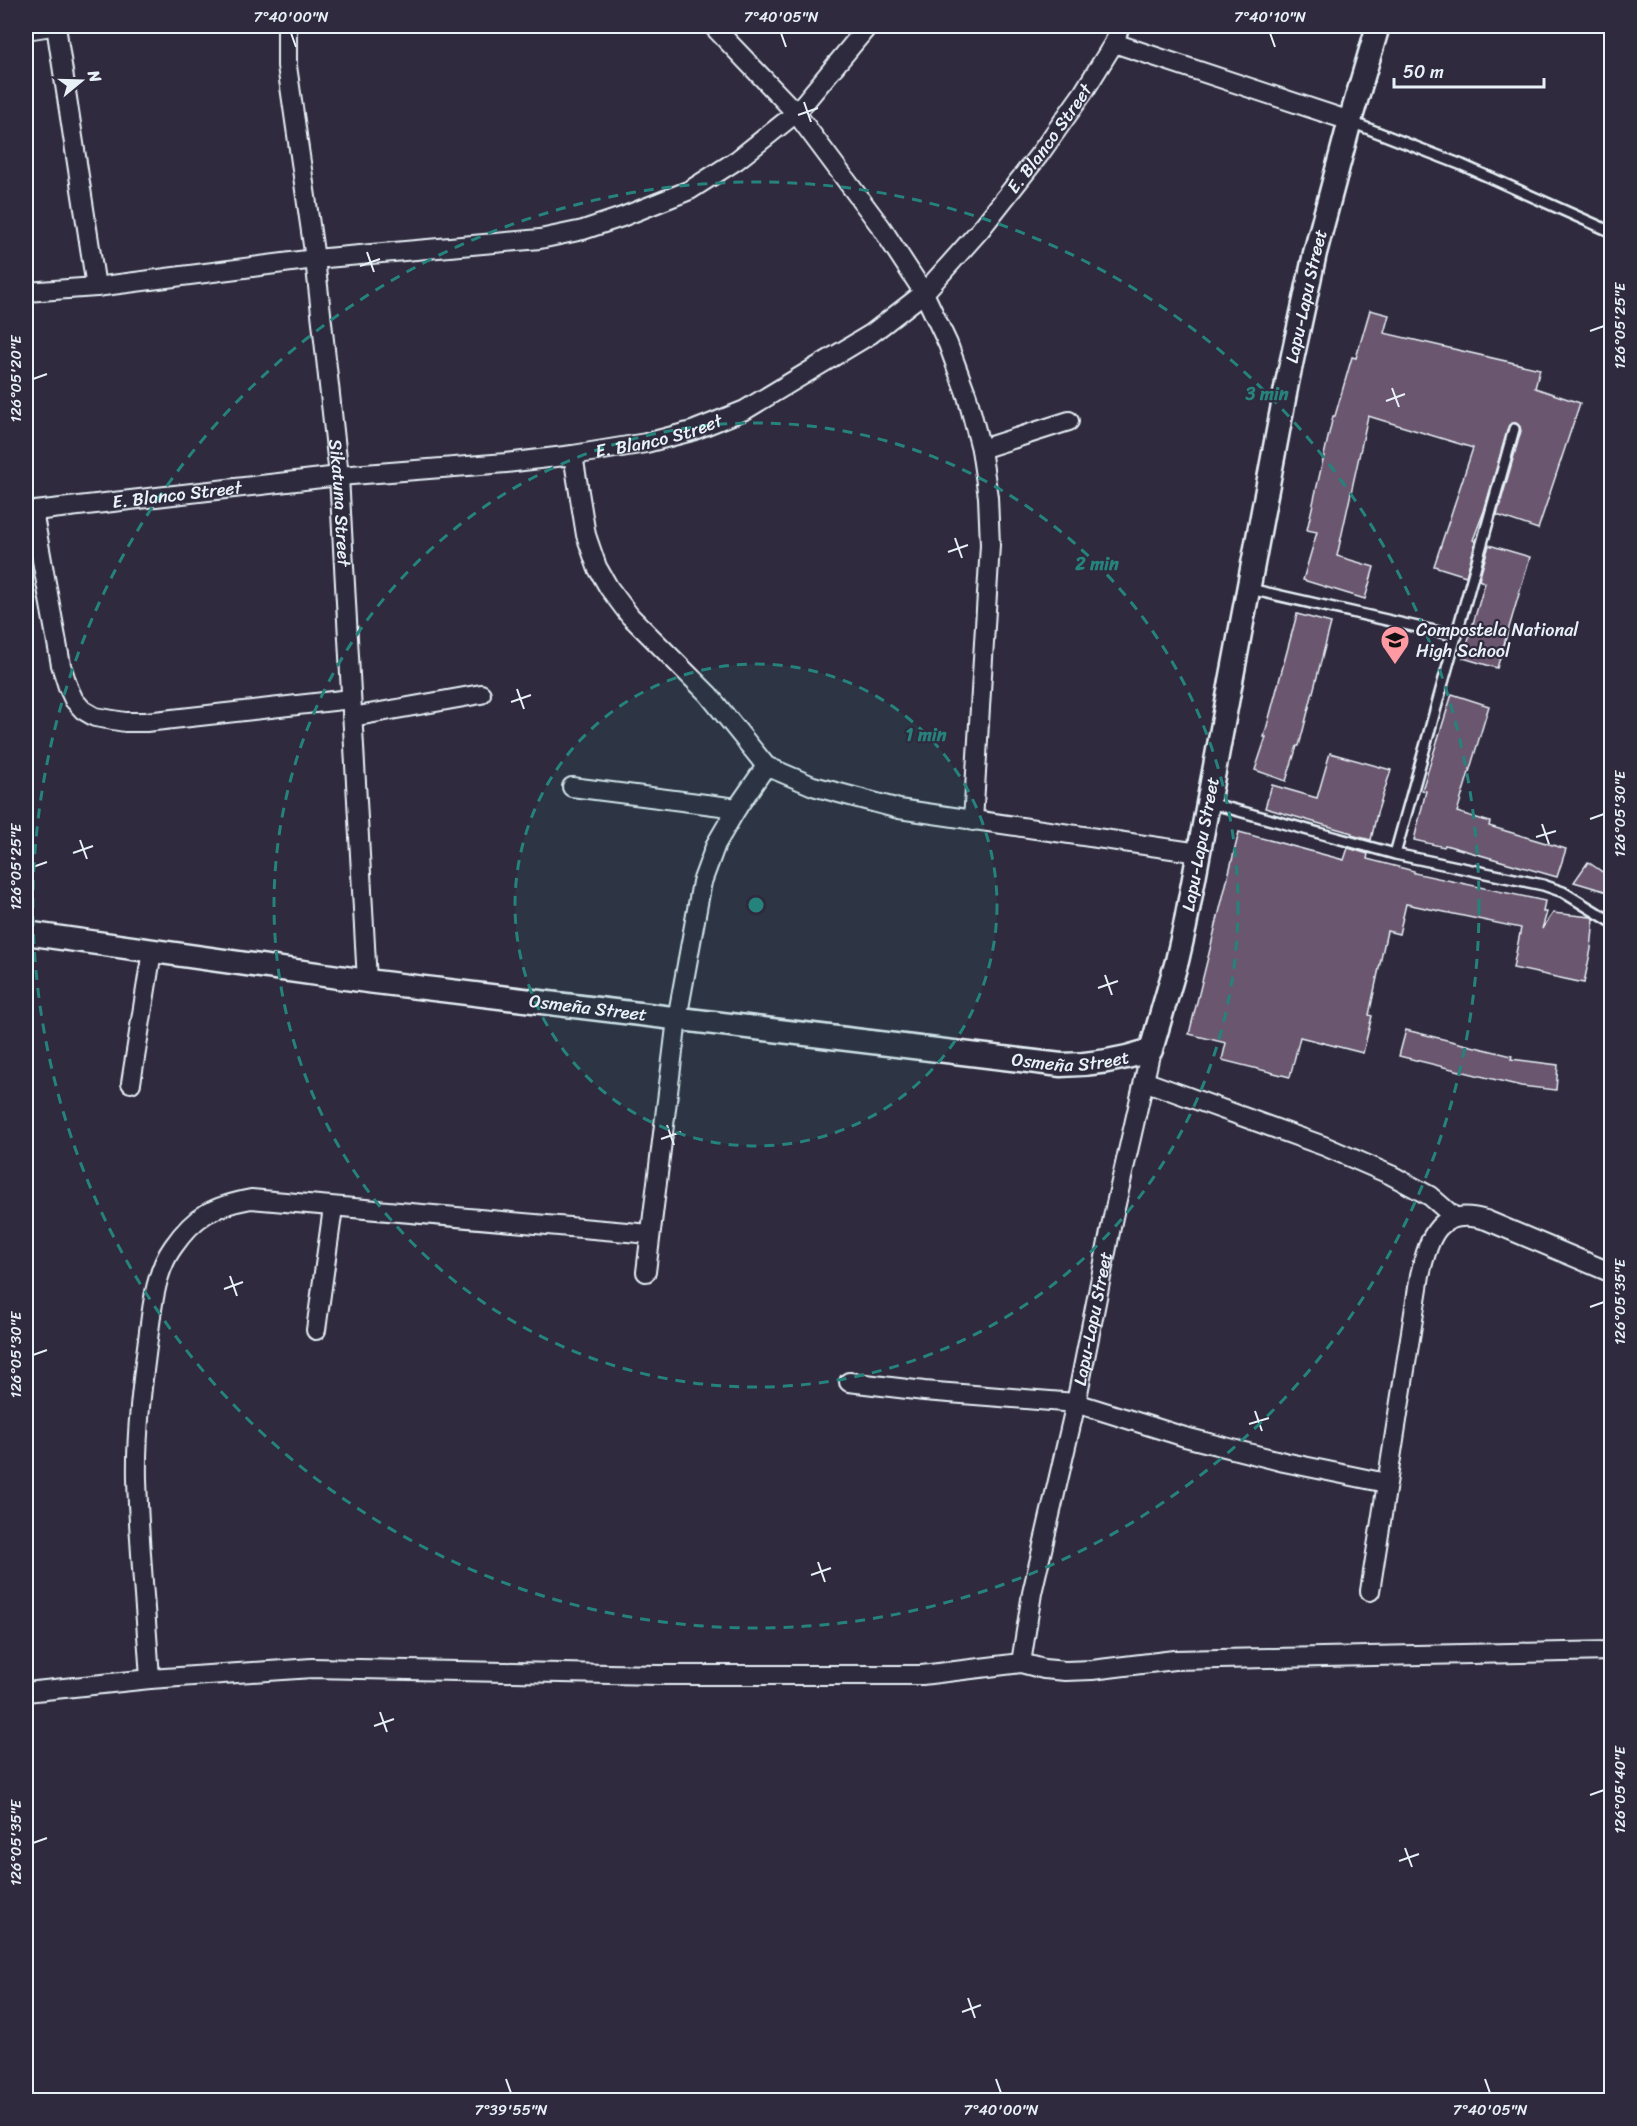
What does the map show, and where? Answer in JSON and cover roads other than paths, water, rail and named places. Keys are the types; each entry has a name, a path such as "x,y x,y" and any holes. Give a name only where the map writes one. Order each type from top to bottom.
{"street":[{"path":"26,30 54,26 96,287"},
{"name":"Sikatuna Street","path":"287,26 287,66 315,259 339,476 367,981"},
{"path":"713,26 796,113 875,219 924,293 952,354 967,396 981,449 988,497 990,545 973,821"},
{"path":"26,292 96,287 315,259 540,239 583,230 690,190 737,160 796,113 868,26"},
{"name":"E. Blanco Street","path":"29,512 339,476 506,463 573,455 646,443 692,431 745,410 871,334 924,293 980,230 1039,155 1083,93 1114,43 1120,26"},
{"name":"Lapu-Lapu Street","path":"1021,1663 1032,1593 1076,1403 1113,1216 1151,1050 1177,961 1287,382 1313,264 1350,121 1378,26"},
{"path":"1114,43 1350,121"},
{"path":"981,449 1069,421"},
{"path":"573,455 586,535 597,567 609,588 630,616 708,694 765,766 813,786 899,809 1198,853"},
{"path":"29,512 61,665 68,687 74,700 83,710 95,717 146,722 352,708 481,694"},
{"path":"646,1272 676,1019 702,882 716,844 765,766"},
{"path":"572,787 737,808"},
{"name":"Osmeña Street","path":"26,933 367,981 1061,1065 1107,1062 1151,1050"},
{"path":"131,1083 152,951"},
{"path":"1144,1081 1324,1146 1391,1175 1430,1196 1453,1216"},
{"path":"150,1679 137,1478 141,1390 152,1306 161,1273 171,1249 185,1231 208,1211 251,1199 333,1208 650,1234"},
{"path":"316,1330 333,1208"},
{"path":"1370,1591 1425,1255 1427,1245 1439,1228 1453,1216 1470,1216 1486,1220 1611,1273"},
{"path":"849,1382 924,1391 1076,1403 1196,1440 1284,1462 1386,1483"},
{"path":"26,1692 150,1679 312,1668 657,1675 922,1675 1021,1663 1065,1671 1174,1660 1611,1651"}],"lane":[{"path":"1350,121 1462,165 1611,232"},
{"path":"1395,854 1514,429"},
{"path":"1247,588 1457,636"},
{"path":"1208,803 1395,854 1543,885 1563,892 1611,922"}],"place":[{"name":"Compostela National High School","path":"1395,666"}]}
